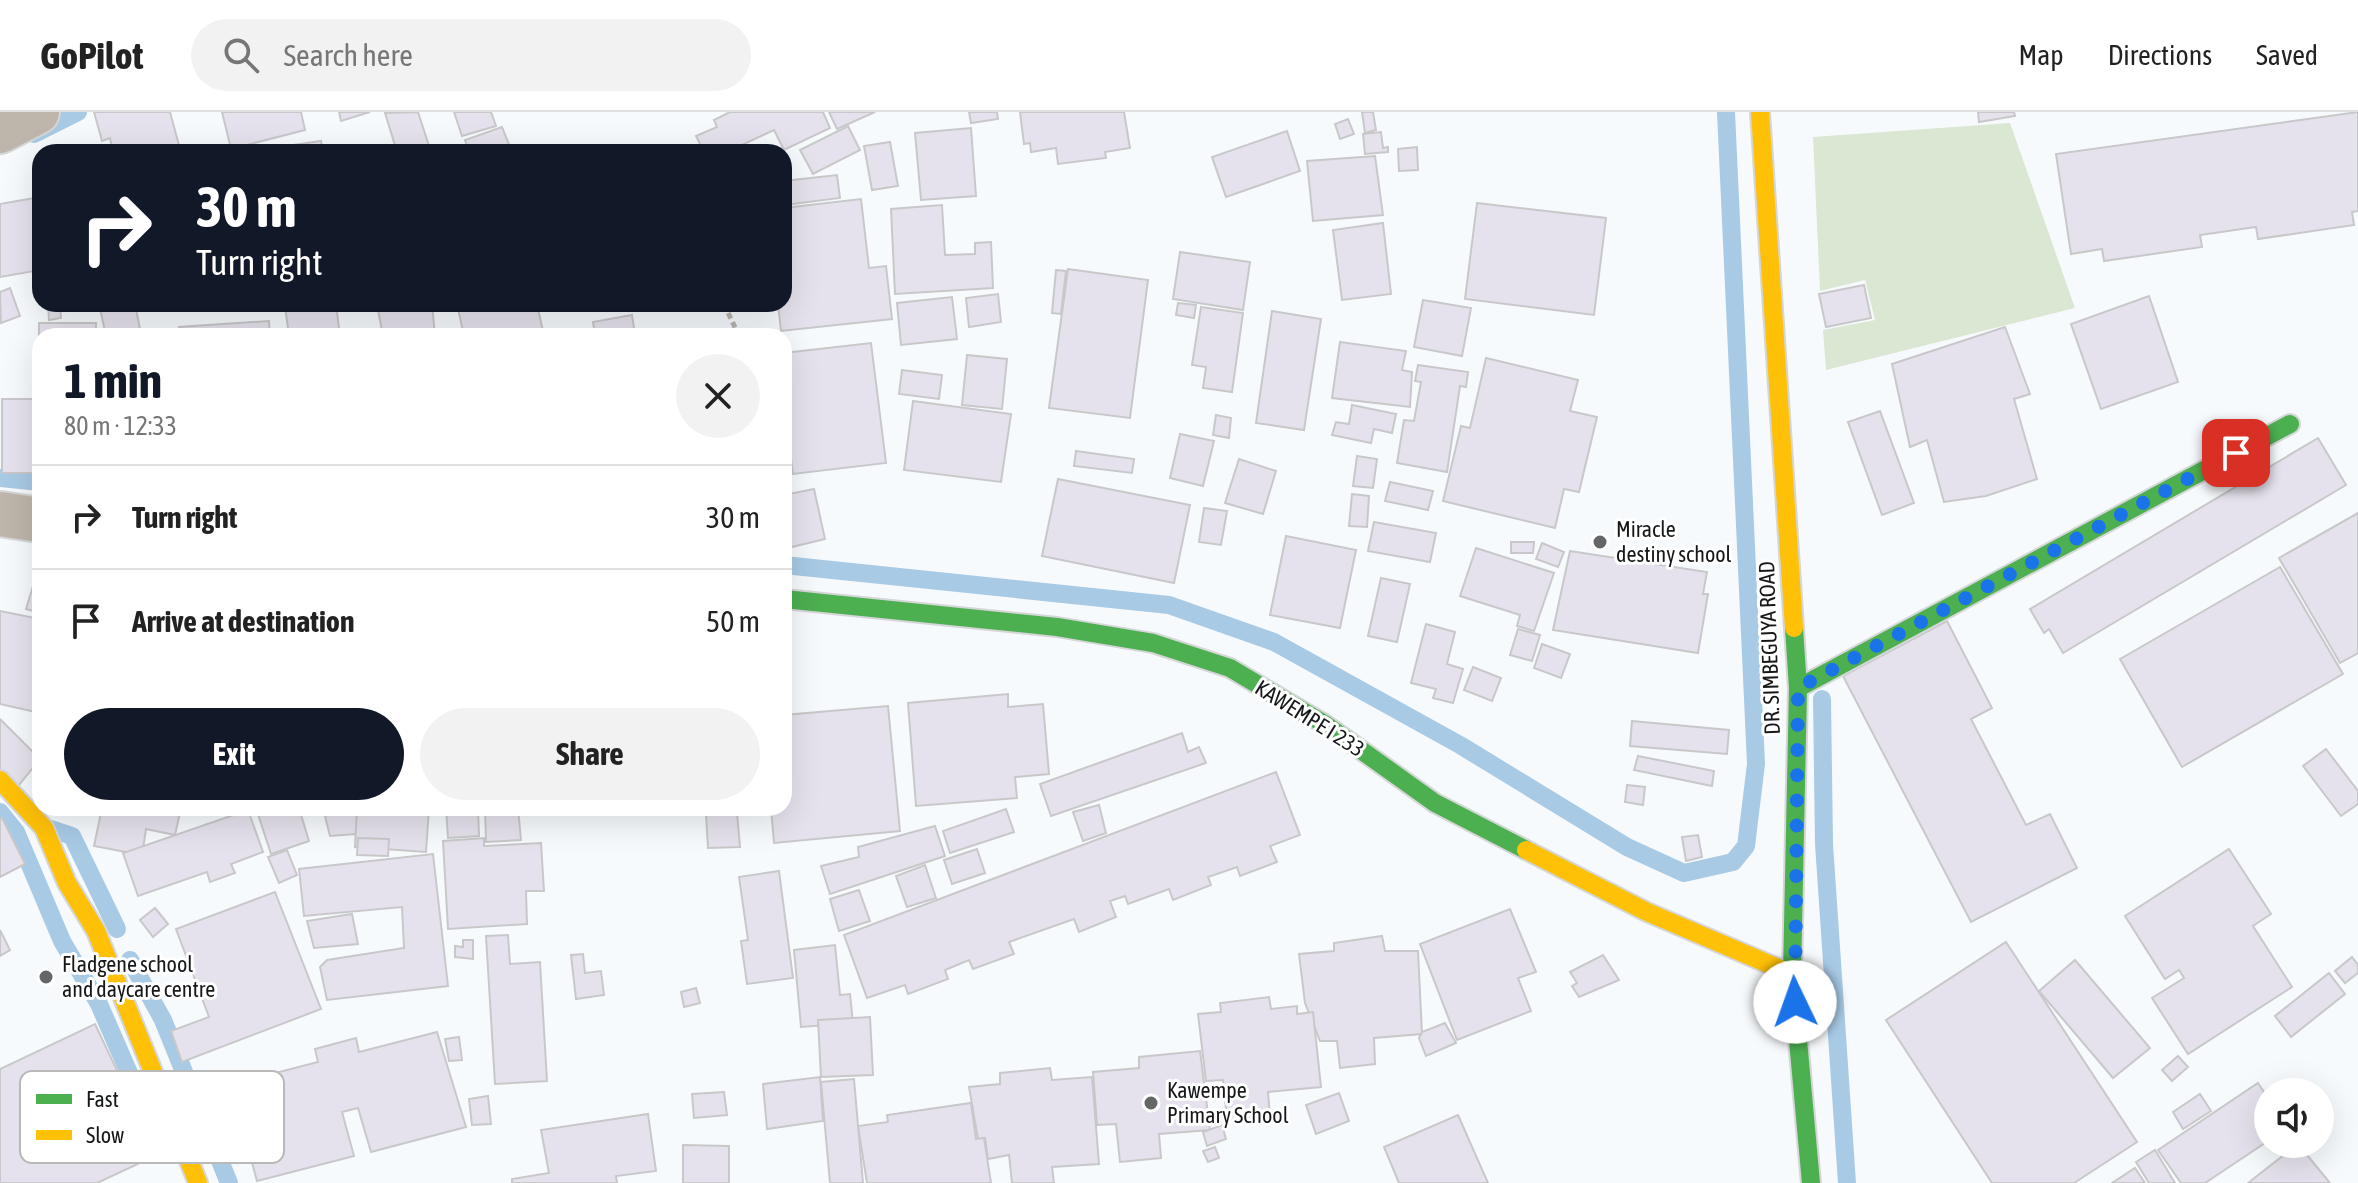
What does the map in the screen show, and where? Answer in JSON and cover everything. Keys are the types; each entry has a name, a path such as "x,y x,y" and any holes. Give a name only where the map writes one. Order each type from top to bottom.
{"street":[{"path":"0,131 37,112"},
{"name":"DR. SIMBEGUYA ROAD","path":"1760,112 1798,688 1792,974 1811,1183"},
{"path":"1798,688 2290,424"},
{"path":"0,514 32,519"},
{"name":"KAWEMPE I 233","path":"792,600 1057,627 1153,643 1230,668 1326,725 1449,810 1647,912 1792,974"},
{"path":"0,780 32,815"},
{"path":"33,816 44,828 67,883 96,931 153,1071"},
{"path":"190,1163 198,1183"}],"green space":[{"path":"2010,123 2075,308 1826,370 1823,330 1875,320 1865,280 1820,291 1813,137"}],"building":[{"path":"94,112 170,112 179,144 111,144 110,138 102,141"},
{"path":"222,112 301,112 305,130 250,144 230,144"},
{"path":"339,112 370,112 341,121"},
{"path":"418,112 428,144 395,144 385,113"},
{"path":"454,112 491,112 496,126 462,136"},
{"path":"730,112 823,112 830,128 792,146 781,144 774,130 744,144 700,144 696,136 717,127 714,120"},
{"path":"829,112 875,112 837,129"},
{"path":"969,112 997,112 998,119 971,123"},
{"path":"1020,112 1124,112 1130,148 1105,152 1106,158 1058,164 1056,148 1031,152 1030,143 1024,144"},
{"path":"1362,112 1373,112 1376,130 1365,133"},
{"path":"1978,112 2014,112 2015,116 1979,122"},
{"path":"2358,112 2358,211 2352,212 2354,225 2258,239 2256,227 2200,235 2202,247 2104,261 2102,249 2071,254 2056,154"},
{"path":"1348,119 1354,134 1340,139 1335,124"},
{"path":"848,126 860,150 813,174 800,150"},
{"path":"502,127 509,144 466,144 465,140"},
{"path":"971,128 976,196 921,200 915,133"},
{"path":"1287,131 1300,171 1226,197 1212,157"},
{"path":"1381,132 1383,148 1388,147 1388,152 1365,154 1363,134"},
{"path":"890,142 898,186 872,190 864,146"},
{"path":"1417,147 1418,170 1399,171 1398,149"},
{"path":"1375,156 1383,215 1313,221 1307,161"},
{"path":"837,175 840,198 792,204 792,180"},
{"path":"32,198 32,271 0,277 0,204"},
{"path":"861,199 869,268 886,266 892,319 792,330 781,328 779,312 792,312 792,207"},
{"path":"1477,203 1606,218 1594,315 1465,299"},
{"path":"942,205 945,255 975,254 975,243 991,242 993,288 895,294 891,209"},
{"path":"1383,223 1391,294 1342,300 1333,230"},
{"path":"1180,252 1250,262 1243,310 1173,299"},
{"path":"1068,269 1148,280 1130,418 1049,408"},
{"path":"1056,270 1066,271 1061,314 1052,313"},
{"path":"1864,285 1871,318 1826,327 1819,294"},
{"path":"10,288 20,316 1,323 0,292"},
{"path":"998,294 1001,322 969,327 966,298"},
{"path":"2149,296 2178,382 2101,409 2071,324"},
{"path":"952,297 957,339 901,345 897,303"},
{"path":"1423,300 1471,308 1462,356 1414,347"},
{"path":"1178,303 1196,305 1194,318 1176,315"},
{"path":"1201,307 1243,313 1232,392 1203,388 1206,367 1192,365"},
{"path":"1272,311 1321,319 1304,430 1256,423"},
{"path":"48,312 61,312 61,318 49,320"},
{"path":"101,312 137,312 140,328 104,328"},
{"path":"286,312 337,312 339,328 288,328"},
{"path":"378,312 433,312 434,328 381,328"},
{"path":"459,312 539,312 542,328 462,328"},
{"path":"632,315 634,328 594,328 593,322"},
{"path":"269,321 269,328 179,328"},
{"path":"39,323 96,323 96,328 39,328"},
{"path":"2005,327 2030,394 2014,399 2037,479 1986,496 1944,502 1927,440 1910,447 1892,364"},
{"path":"1340,342 1406,351 1402,370 1412,372 1410,407 1332,398"},
{"path":"871,343 886,463 793,474 792,352"},
{"path":"967,355 1007,359 1002,409 962,405"},
{"path":"1486,358 1578,380 1570,411 1597,417 1579,492 1564,489 1555,528 1443,501 1461,426 1470,428"},
{"path":"1418,365 1468,372 1466,387 1460,386 1447,472 1397,463 1404,420 1414,421 1421,382 1415,381"},
{"path":"902,370 942,375 939,399 899,394"},
{"path":"2,399 32,399 32,473 2,473"},
{"path":"913,401 1011,414 1001,482 904,470"},
{"path":"1352,405 1396,414 1392,433 1374,429 1371,443 1332,435 1336,422 1349,424"},
{"path":"1880,411 1914,503 1882,515 1848,422"},
{"path":"1216,415 1231,418 1229,438 1213,435"},
{"path":"1180,434 1214,441 1203,486 1170,478"},
{"path":"2318,438 2346,485 2063,653 2049,629 2044,633 2030,609"},
{"path":"1076,451 1134,459 1132,473 1074,466"},
{"path":"1357,456 1377,459 1373,488 1353,486"},
{"path":"1239,459 1276,471 1263,514 1225,503"},
{"path":"1058,479 1190,505 1174,583 1042,556"},
{"path":"1390,482 1433,491 1428,510 1385,501"},
{"path":"814,489 825,539 792,547 792,493"},
{"path":"1352,494 1369,496 1367,527 1349,526"},
{"path":"1204,508 1227,511 1221,545 1199,542"},
{"path":"2358,513 2358,653 2340,663 2279,558"},
{"path":"1374,522 1436,533 1430,562 1368,551"},
{"path":"1286,536 1356,550 1340,628 1270,615"},
{"path":"1511,542 1534,542 1533,553 1511,553"},
{"path":"1542,543 1564,552 1558,567 1536,559"},
{"path":"1476,548 1554,573 1534,631 1517,626 1520,615 1460,596"},
{"path":"1570,551 1707,572 1703,594 1708,594 1698,653 1553,630"},
{"path":"2280,567 2343,674 2182,767 2120,659"},
{"path":"1381,578 1410,584 1397,642 1368,636"},
{"path":"32,589 32,611 26,609"},
{"path":"0,611 32,617 32,711 0,704"},
{"path":"1947,621 1992,708 1971,719 2026,825 2050,814 2077,868 1971,922 1843,676"},
{"path":"1426,624 1455,632 1447,664 1463,669 1453,703 1433,698 1436,689 1411,683"},
{"path":"1518,629 1540,635 1532,661 1510,655"},
{"path":"1542,644 1570,654 1561,678 1534,668"},
{"path":"1473,667 1501,678 1492,701 1464,690"},
{"path":"1008,694 1008,707 1043,704 1049,774 1015,777 1017,798 916,806 908,703"},
{"path":"888,706 900,831 774,843 772,816 792,816 792,714"},
{"path":"0,719 32,751 32,769 15,790 0,775"},
{"path":"1632,721 1729,730 1727,754 1630,746"},
{"path":"1182,733 1188,752 1199,747 1206,763 1051,816 1040,784"},
{"path":"2326,749 2358,791 2358,804 2341,816 2303,766"},
{"path":"1638,756 1714,771 1712,786 1634,770"},
{"path":"1276,772 1300,835 1270,846 1277,862 1240,876 1237,867 1208,877 1211,885 1173,900 1169,889 1128,904 1125,896 1110,901 1116,917 1079,932 1074,919 1009,942 1014,954 973,969 969,960 945,970 948,979 908,994 905,985 867,998 844,935"},
{"path":"1627,785 1645,787 1643,805 1625,802"},
{"path":"1099,805 1106,833 1083,841 1073,812"},
{"path":"1006,809 1014,832 950,853 943,831"},
{"path":"100,816 179,816 175,835 146,829 142,855 94,846"},
{"path":"231,816 250,816 263,852 231,864 235,873 210,882 207,872 138,896 123,853"},
{"path":"259,816 301,816 309,841 271,854"},
{"path":"325,816 369,816 369,833 330,836"},
{"path":"357,816 428,816 426,852 355,847"},
{"path":"447,816 478,816 479,836 448,838"},
{"path":"485,816 519,816 521,840 486,842"},
{"path":"706,816 737,816 740,847 708,848"},
{"path":"0,819 25,864 0,877"},
{"path":"935,826 945,856 830,894 821,866 859,857 858,847"},
{"path":"1698,835 1702,857 1686,861 1682,837"},
{"path":"358,838 389,839 388,856 357,855"},
{"path":"484,838 484,846 541,843 544,891 526,891 527,924 448,929 443,841"},
{"path":"977,849 985,873 952,884 944,860"},
{"path":"2229,849 2271,914 2253,926 2292,987 2188,1054 2152,998 2184,978 2179,970 2165,979 2125,916"},
{"path":"287,850 297,875 279,883 268,857"},
{"path":"433,854 448,986 327,1000 320,967 327,960 404,948 402,907 304,916 299,869"},
{"path":"925,865 936,898 907,907 896,876"},
{"path":"779,871 793,978 747,984 741,941 748,940 739,877"},
{"path":"859,890 870,921 839,931 830,899"},
{"path":"275,892 321,1009 182,1062 171,1031 209,1017 176,929"},
{"path":"155,908 168,924 153,937 140,920"},
{"path":"1510,909 1536,972 1518,978 1531,1011 1457,1040 1420,944"},
{"path":"352,914 358,944 314,948 307,921"},
{"path":"0,930 10,950 0,956"},
{"path":"508,935 510,964 540,962 547,1081 495,1084 486,936"},
{"path":"1382,936 1385,951 1418,951 1422,1034 1374,1038 1375,1064 1340,1068 1337,1041 1320,1041 1305,1003 1299,954 1334,951 1334,943"},
{"path":"463,940 473,940 473,959 455,957 455,946 463,947"},
{"path":"2006,942 2137,1142 2074,1183 1992,1183 1886,1020"},
{"path":"835,945 840,995 850,994 853,1023 801,1027 794,950"},
{"path":"583,954 585,973 601,971 604,995 576,999 571,955"},
{"path":"1603,955 1619,980 1579,997 1572,986 1577,983 1570,972"},
{"path":"2352,957 2358,965 2358,973 2345,983 2335,971"},
{"path":"2075,960 2150,1048 2113,1078 2039,991"},
{"path":"2329,973 2345,994 2291,1037 2275,1016"},
{"path":"696,988 700,1003 684,1007 681,992"},
{"path":"1269,997 1271,1009 1297,1006 1297,1014 1313,1012 1321,1087 1268,1092 1270,1116 1227,1120 1223,1080 1206,1081 1198,1014 1221,1012 1220,1003"},
{"path":"870,1017 873,1075 821,1077 818,1020"},
{"path":"1445,1023 1456,1043 1426,1056 1419,1038 1422,1032"},
{"path":"95,1024 117,1071 20,1071 20,1163 140,1163 97,1183 0,1183 0,1069"},
{"path":"437,1032 466,1127 371,1152 358,1108 342,1112 354,1156 257,1181 252,1163 284,1163 283,1071 318,1062 315,1049 356,1038 359,1052"},
{"path":"459,1037 462,1060 449,1061 445,1039"},
{"name":"Kawempe Primary School","path":"1200,1051 1210,1130 1159,1134 1161,1158 1120,1162 1116,1124 1097,1125 1093,1072 1139,1068 1139,1057"},
{"path":"2178,1056 2188,1067 2172,1081 2162,1070"},
{"path":"1050,1068 1052,1080 1092,1077 1099,1164 1052,1167 1054,1183 1012,1183 1009,1155 988,1159 985,1138 978,1139 969,1087 1000,1084 1000,1073"},
{"path":"820,1077 823,1121 767,1129 763,1084"},
{"path":"854,1079 863,1183 830,1183 821,1082"},
{"path":"2254,1086 2254,1150 2205,1183 2181,1183 2158,1150"},
{"path":"724,1092 727,1115 694,1118 692,1094"},
{"path":"1339,1093 1349,1121 1316,1134 1306,1105"},
{"path":"2200,1094 2211,1111 2183,1129 2173,1112"},
{"path":"488,1096 491,1124 472,1125 469,1099"},
{"path":"971,1103 976,1139 984,1138 991,1183 867,1183 858,1126 888,1122 887,1115"},
{"path":"648,1114 656,1171 616,1176 617,1183 512,1183 512,1179 549,1173 541,1130"},
{"path":"1458,1115 1488,1183 1399,1183 1384,1147"},
{"path":"1222,1125 1226,1139 1207,1146 1203,1132"},
{"path":"683,1145 729,1146 729,1183 683,1183"},
{"path":"1215,1147 1219,1158 1208,1162 1203,1151"},
{"path":"2155,1150 2175,1183 2149,1183 2136,1162"},
{"path":"2280,1158 2309,1158 2330,1183 2248,1183"},
{"path":"2135,1168 2145,1183 2112,1183"}],"waterway":[{"path":"34,134 78,112"},
{"path":"792,566 1169,605 1274,642 1460,745 1627,847 1684,873 1733,862 1746,846 1756,764 1726,112"},
{"path":"0,478 32,481"},
{"path":"1822,699 1824,844 1847,1183"},
{"path":"0,812 16,832 62,941 99,1004 128,1071"},
{"path":"51,829 72,836 117,929"},
{"path":"130,960 163,1020 184,1071"},
{"path":"221,1163 229,1183"}],"traffic: fast":[{"path":"1798,688 2290,424"},
{"path":"792,600 1057,627 1153,643 1230,668 1326,725 1435,803 1526,850"},
{"path":"1794,628 1798,688 1792,974 1811,1183"}],"traffic: slow":[{"path":"1760,112 1794,628"},
{"path":"0,780 32,815"},
{"path":"33,816 44,828 67,883 96,931 153,1071"},
{"path":"1526,850 1647,912 1792,974"},
{"path":"190,1163 198,1183"}],"place":[{"name":"Miracle destiny school","path":"1600,542"},
{"name":"Fladgene school and daycare centre","path":"46,977"},
{"name":"Kawempe Primary School","path":"1151,1103"}],"route":[{"path":"1795,1002 1792,974 1798,688 2100,523 2236,453"}]}
